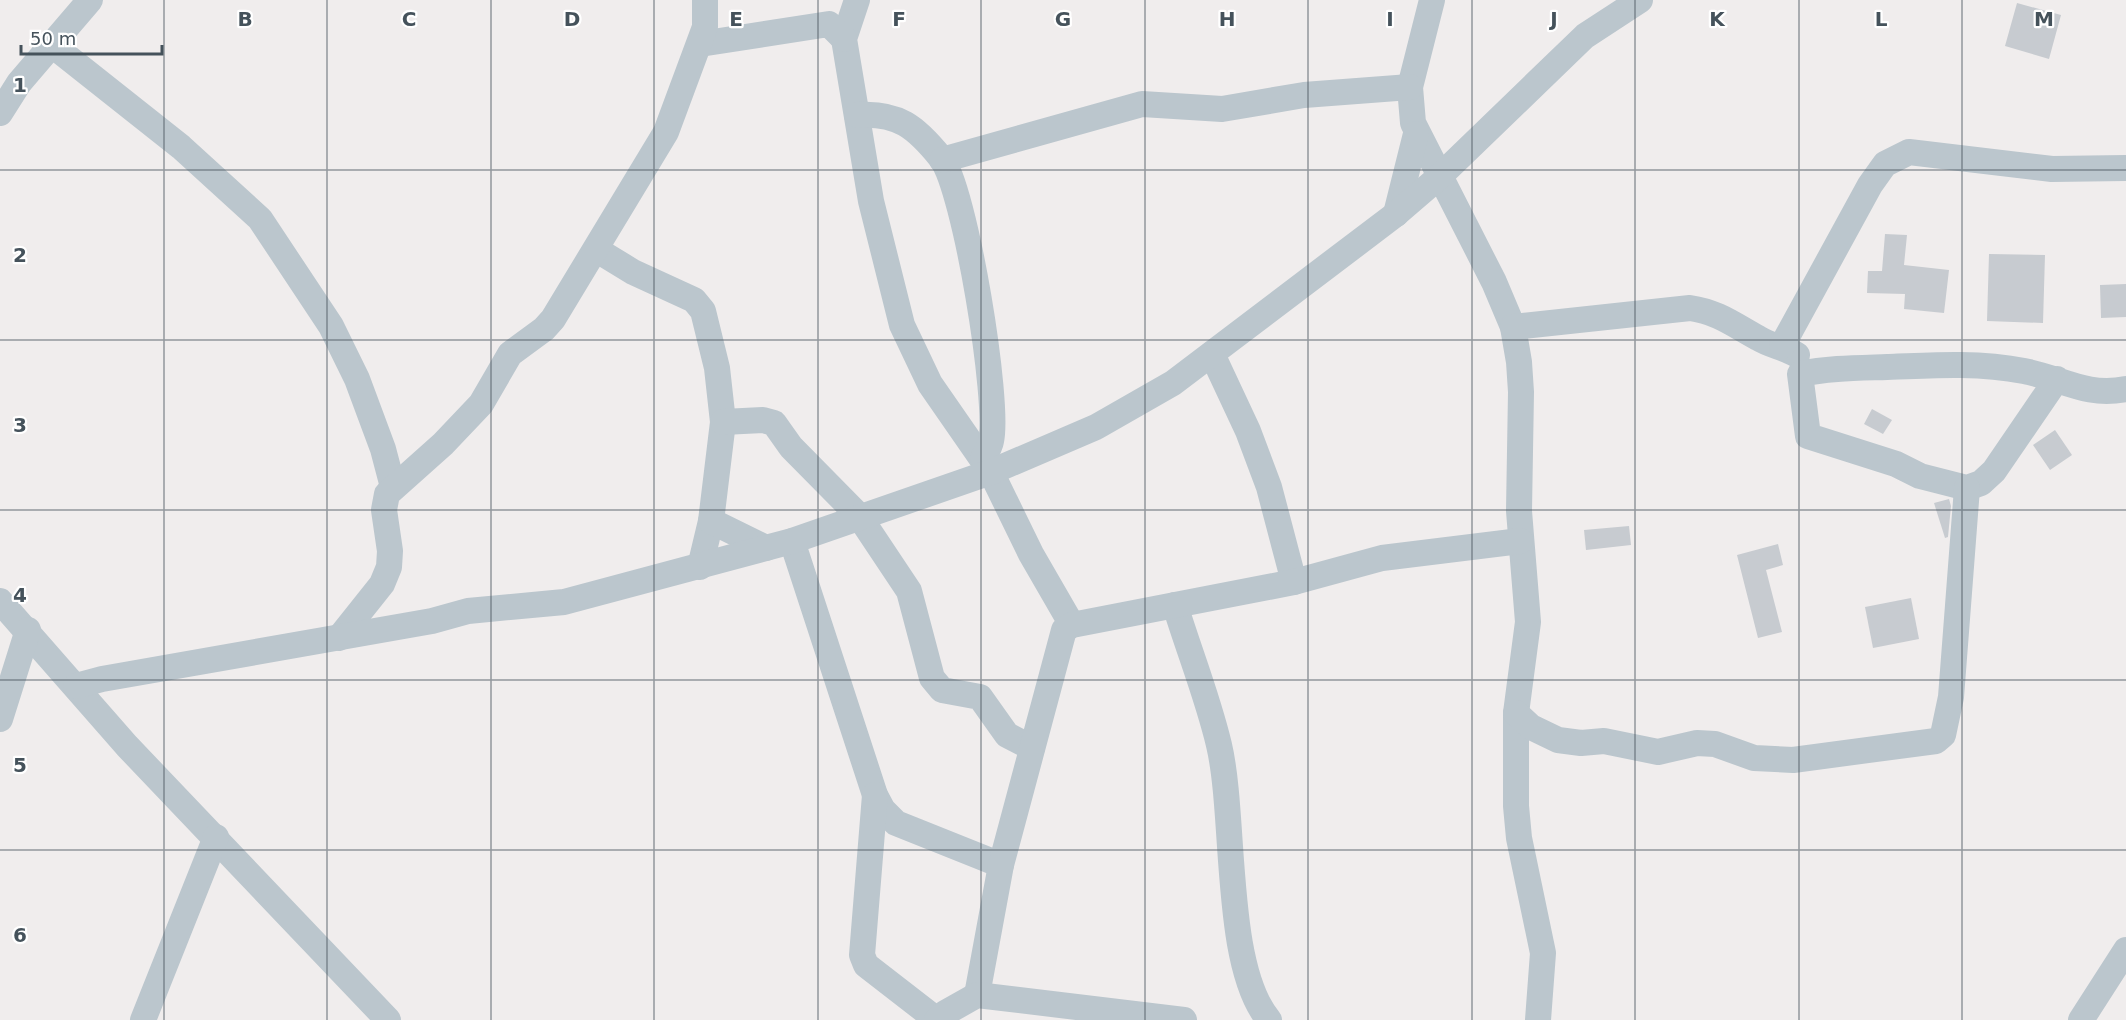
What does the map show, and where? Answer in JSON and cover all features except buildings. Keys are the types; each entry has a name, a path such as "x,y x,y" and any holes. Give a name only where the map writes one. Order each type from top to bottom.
{"street":[{"path":"0,113 19,83 90,0"},
{"path":"339,638 382,584 389,567 390,551 385,502 393,487 443,444 481,404 510,354 554,319 666,132 700,44 705,27 705,0"},
{"path":"857,0 844,39 871,201 902,325 930,384 987,465 1031,554 1072,625"},
{"path":"1432,0 1410,87 1416,134 1494,282 1513,327 1521,392 1521,542 1528,622 1516,713 1516,806 1519,838 1543,953 1538,1020"},
{"path":"76,686 102,679 432,621 468,611 564,602 792,541 987,465 1096,427 1157,394 1396,214 1439,177 1585,36 1640,0"},
{"path":"700,44 829,24 844,39"},
{"path":"51,44 181,147 260,219 331,326 357,379 383,449 393,487"},
{"path":"942,160 1142,104 1222,109 1305,95 1410,87"},
{"path":"857,115 876,114 901,120 942,160 959,197 993,403 992,441 987,465"},
{"path":"1396,214 1416,134"},
{"path":"1782,346 1870,185 1894,158 1909,152 2052,169 2126,168"},
{"path":"597,250 633,272 686,296 699,305 712,341 723,423 711,521 700,567"},
{"path":"1513,327 1690,308 1712,311 1759,339 1782,346 1822,369"},
{"path":"1212,354 1248,431 1269,488 1294,582"},
{"path":"2057,379 1994,471 1981,483 1967,488 1920,476 1896,464 1808,436 1800,375 1822,369 1956,364 2023,370 2057,379 2090,391 2108,393 2126,389"},
{"path":"723,423 763,420 774,423 791,447 859,516 909,591 932,678 942,690 980,697 1007,735 1032,748"},
{"path":"1516,713 1531,727 1558,740 1581,744 1604,741 1658,752 1697,743 1715,744 1754,758 1793,760 1936,741 1943,735 1951,697 1967,488"},
{"path":"711,521 766,548"},
{"path":"792,541 875,795 884,810 896,823 1001,864"},
{"path":"977,995 1001,864 1060,637 1064,630 1072,625 1294,582 1382,558 1521,542"},
{"path":"0,601 28,630 126,746 216,837 388,1020"},
{"path":"1175,605 1218,744 1224,777 1238,929 1255,996 1269,1020"},
{"path":"0,720 28,630"},
{"path":"875,795 862,956 866,965 937,1020 977,995 1184,1020"},
{"path":"143,1020 216,837"},
{"path":"2081,1020 2126,950"}]}
